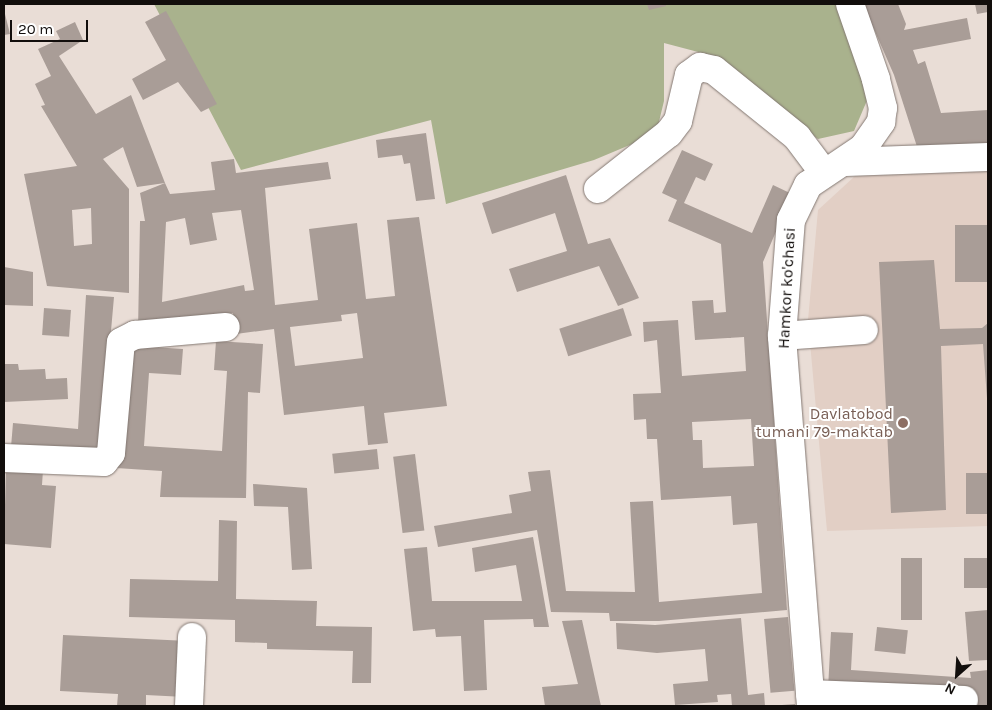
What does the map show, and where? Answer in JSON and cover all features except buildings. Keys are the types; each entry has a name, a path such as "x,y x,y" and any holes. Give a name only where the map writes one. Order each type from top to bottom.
{"street":[{"name":"Hamkor ko'chasi","path":"811,700 782,336 791,220 808,185 874,137 883,108 850,4"},
{"path":"598,189 669,133 678,121 689,75 700,67 714,70 834,167 988,157"},
{"path":"4,458 104,462 111,453 121,342 135,335 226,327"},
{"path":"782,336 864,330"},
{"path":"190,706 192,637"},
{"path":"811,700 964,700"}],"shaded area":[{"name":"Davlatobod tumani 79-maktab","path":"988,162 988,526 827,531 808,320 818,210 867,165"}],"green space":[{"path":"154,4 838,4 871,91 854,131 818,139 702,53 664,43 664,101 656,134 594,160 446,204 431,120 241,170"}],"place":[{"name":"Davlatobod tumani 79-maktab","path":"903,423"}]}
